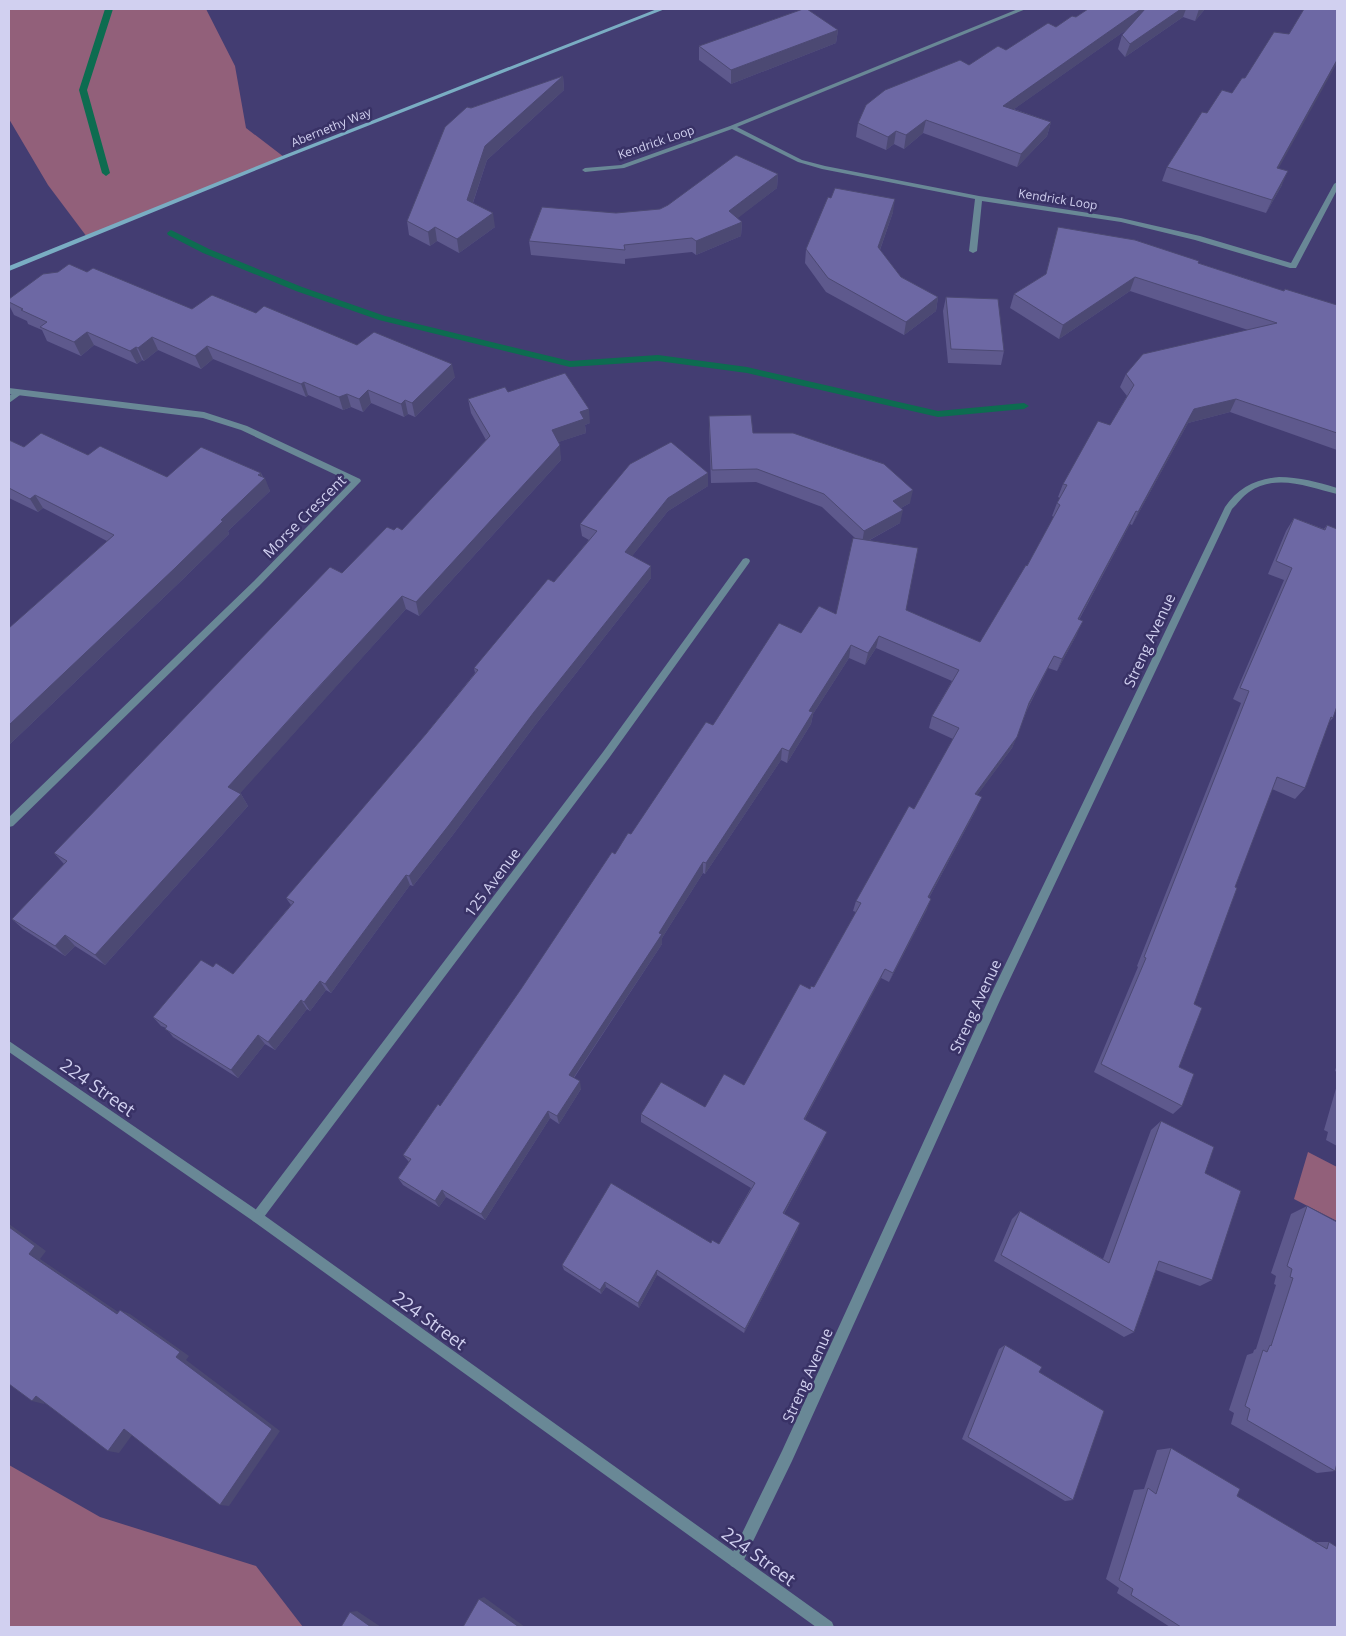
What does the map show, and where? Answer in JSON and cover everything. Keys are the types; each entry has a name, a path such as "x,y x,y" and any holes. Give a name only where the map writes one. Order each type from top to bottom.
{"main road":[{"name":"Abernethy Way","path":"9,269 320,143 662,9"}],"street":[{"name":"Kendrick Loop","path":"585,170 622,167 732,127 1023,9"},
{"name":"Kendrick Loop","path":"732,127 800,161 824,168 979,198 1120,220 1197,238 1293,266 1337,184"},
{"path":"973,251 979,198"},
{"path":"9,400 13,392"},
{"name":"Morse Crescent","path":"9,823 250,590 357,481 244,428 204,415 13,392"},
{"name":"Streng Avenue","path":"736,1561 786,1456 997,994 1229,508 1246,490 1264,482 1288,479 1310,482 1337,491"},
{"name":"125 Avenue","path":"256,1217 606,755 746,561"},
{"name":"224 Street","path":"9,1046 256,1217 827,1627"}],"shaded area":[{"path":"9,9 206,9 235,66 246,128 284,157 87,237 48,185 9,119"},
{"path":"1308,1152 1337,1167 1337,1221 1294,1199"},
{"path":"9,1465 100,1517 256,1566 303,1627 9,1627"}],"building":[{"path":"807,9 838,30 731,70 699,46"},
{"path":"1088,9 1141,9 1003,106 1051,122 1021,154 926,120 906,135 896,131 888,137 858,123 866,105 885,90 960,60 969,65 998,46 1006,50 1048,23 1056,27 1072,16 1076,17"},
{"path":"1145,9 1181,9 1130,44 1122,35"},
{"path":"1304,9 1337,9 1337,60 1277,168 1288,171 1272,200 1167,167 1202,112 1207,113 1222,90 1232,93 1242,78 1245,78 1274,32 1289,34"},
{"path":"563,76 485,146 467,200 493,213 457,239 435,227 428,232 407,221 445,127 467,107 471,108"},
{"path":"736,155 778,174 729,211 742,222 696,241 692,238 624,245 625,250 529,241 542,207 616,213 660,209"},
{"path":"835,188 895,199 878,247 901,277 938,297 906,322 828,278 806,249 828,197 831,198"},
{"path":"1058,227 1135,240 1284,291 1285,289 1337,305 1337,433 1236,399 1194,409 1078,619 1083,621 1062,659 1054,656 1029,703 1017,737 975,794 982,797 928,897 931,899 893,973 885,969 804,1119 827,1132 783,1213 800,1223 745,1329 657,1270 638,1303 605,1282 600,1290 562,1265 611,1183 711,1243 712,1240 719,1244 755,1183 641,1114 661,1082 705,1107 724,1074 744,1085 800,984 810,989 811,986 814,987 861,903 856,901 909,806 914,809 959,728 932,716 959,670 879,636 868,653 851,645 809,711 813,712 789,751 782,748 706,863 703,862 659,933 662,934 569,1075 580,1081 557,1116 548,1111 481,1214 442,1190 435,1201 398,1178 411,1159 403,1155 438,1104 440,1106 521,989 612,852 615,854 628,833 631,834 706,722 713,725 779,623 801,633 819,606 836,614 853,538 918,548 906,610 980,642 1027,566 1060,505 1057,503 1067,485 1063,484 1098,421 1110,425 1134,385 1126,374 1143,354 1277,323 1135,277 1063,325 1014,294 1046,274"},
{"path":"69,264 87,272 93,268 192,309 212,295 256,313 264,306 357,345 374,332 452,364 412,403 405,400 401,404 368,390 359,399 347,394 339,397 304,382 301,384 207,346 195,356 152,337 138,348 136,347 130,351 87,332 74,342 40,327 47,322 9,302 9,299 43,274 58,272"},
{"path":"946,297 998,299 1004,351 951,349"},
{"path":"565,373 589,409 580,412 584,419 552,430 560,445 416,602 402,596 313,693 228,787 241,794 95,955 65,935 55,946 12,919 67,861 54,853 330,567 342,573 387,527 394,530 397,527 402,530 490,436 468,399 505,387 508,392"},
{"path":"751,415 753,433 793,433 884,464 913,490 893,501 903,510 864,531 824,494 757,469 712,470 709,416"},
{"path":"41,433 88,455 100,446 167,477 201,447 261,473 258,475 265,478 175,568 9,725 9,628 114,535 35,495 30,499 9,488 9,440 24,447"},
{"path":"671,442 708,473 668,498 625,552 651,566 534,712 409,876 406,875 325,984 320,981 304,1002 301,1000 268,1042 258,1035 231,1070 165,1029 167,1026 153,1017 201,960 213,967 216,963 233,974 294,902 286,898 426,734 478,670 474,668 548,579 554,582 597,531 580,524 630,464"},
{"path":"1294,518 1325,530 1327,525 1337,529 1337,706 1333,718 1331,717 1305,788 1277,777 1235,887 1237,888 1194,1004 1202,1008 1179,1067 1194,1074 1182,1106 1101,1064 1146,958 1144,957 1249,691 1240,688 1292,568 1276,561"},
{"path":"1161,1121 1214,1147 1205,1173 1241,1191 1212,1280 1159,1261 1134,1332 1001,1255 1020,1211 1109,1263"},
{"path":"1307,1206 1337,1222 1337,1463 1335,1471 1247,1420 1250,1409 1245,1406 1263,1350 1267,1352 1271,1346 1293,1278 1290,1277 1292,1269 1287,1266"},
{"path":"9,1227 35,1246 29,1254 117,1314 120,1310 180,1352 176,1357 272,1429 220,1505 124,1429 108,1451 36,1396 32,1401 9,1384"},
{"path":"1005,1345 1042,1367 1039,1372 1104,1411 1073,1500 968,1437"},
{"path":"1171,1448 1240,1489 1237,1496 1327,1549 1329,1542 1337,1547 1337,1627 1181,1627 1131,1595 1133,1589 1119,1580 1148,1488 1156,1494"},
{"path":"479,1599 519,1627 463,1627"},
{"path":"350,1612 371,1627 341,1627"}],"waterway":[{"path":"106,173 83,90 109,9"},
{"path":"171,233 206,251 299,289 382,318 570,364 658,358 747,370 938,414 1024,406"}]}
